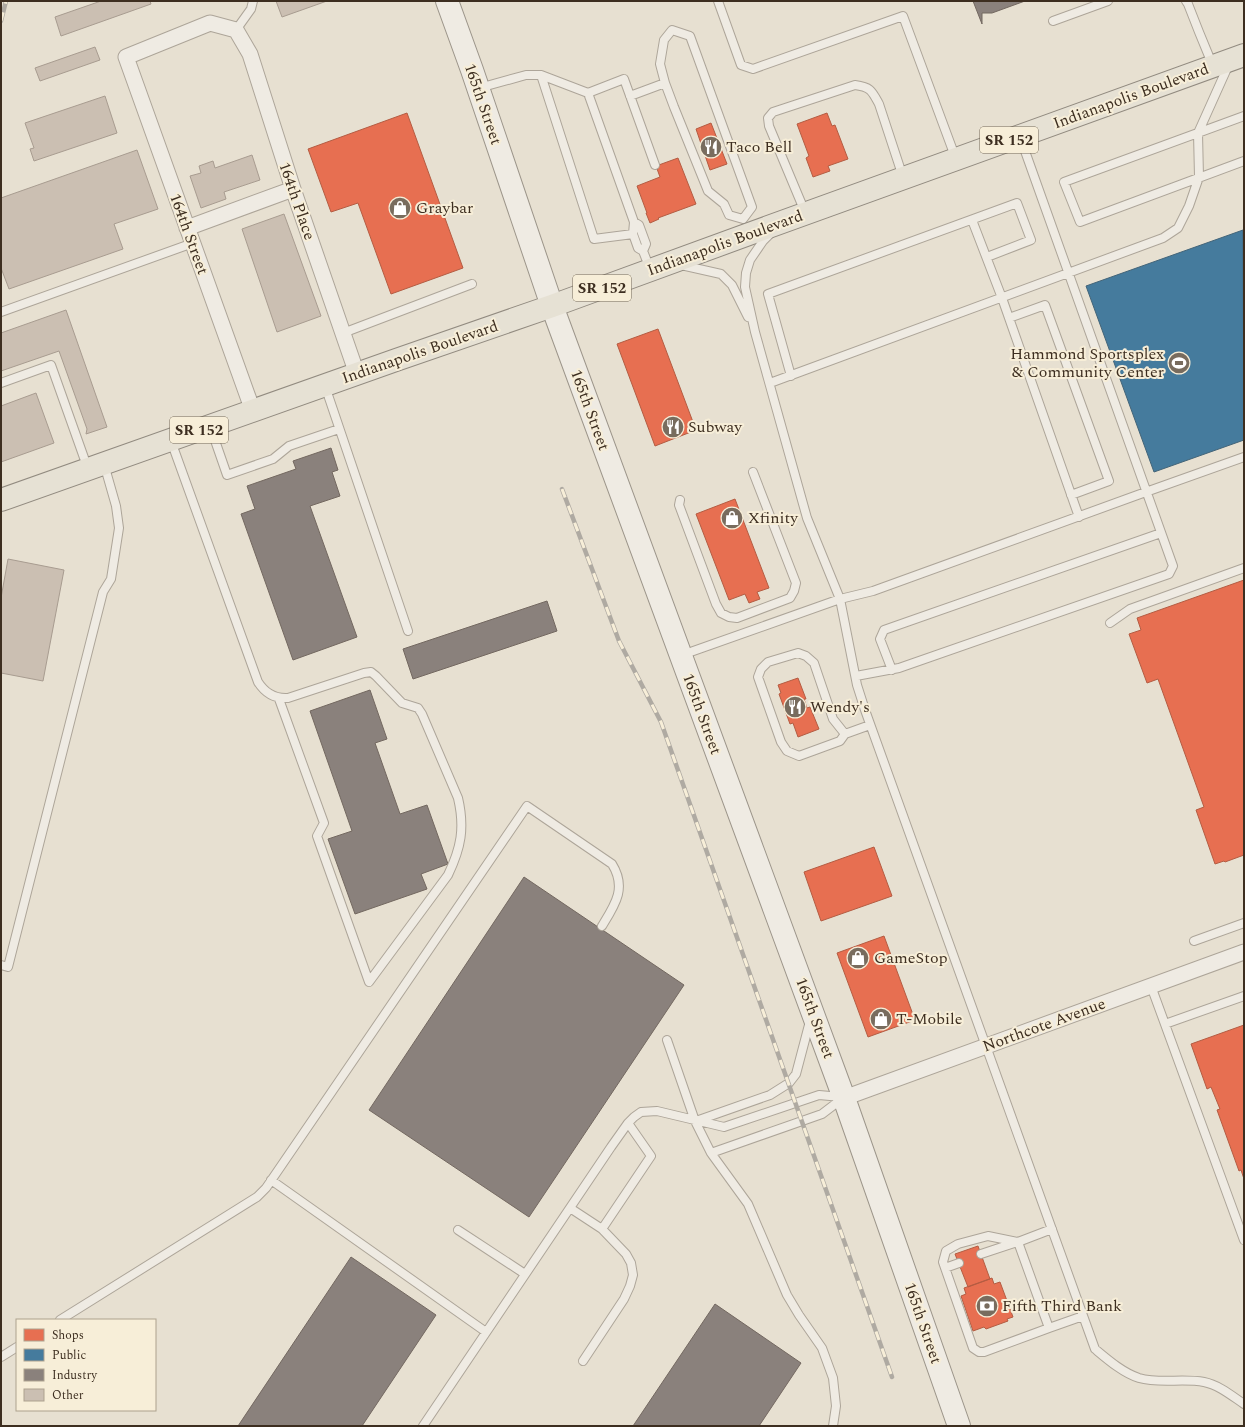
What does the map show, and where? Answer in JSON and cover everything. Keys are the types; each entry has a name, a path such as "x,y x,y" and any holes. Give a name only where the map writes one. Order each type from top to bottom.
{"main road":[{"name":"165th Street","path":"447,1 552,306 844,1098 959,1426"},
{"name":"Indianapolis Boulevard","path":"1,500 324,385 552,306 647,261 672,262 746,226 781,222 805,214 1229,61"}],"street":[{"name":"164th Street","path":"236,30 210,23 126,57 253,411"},
{"name":"164th Place","path":"236,30 250,54 293,189 357,374"},
{"path":"187,228 293,189"},
{"name":"Northcote Avenue","path":"844,1098 1244,952"}],"lane":[{"path":"236,30 251,9 253,1"},
{"path":"718,1 741,65 753,69 902,16 956,159"},
{"path":"1053,21 1108,1"},
{"path":"770,384 1069,274 1163,238 1178,228 1189,206 1199,176 1198,133 1229,61 1198,32 1186,1"},
{"path":"672,30 690,36 748,193 752,207 746,226 729,215 724,204 708,190 665,83 660,64 664,40 672,30"},
{"path":"478,88 526,76 541,75 588,93 624,79 655,165"},
{"path":"541,75 594,239 633,234"},
{"path":"630,96 665,83"},
{"path":"805,214 768,126 768,118 773,112 855,85 866,86 874,94 879,104 904,178"},
{"path":"588,93 634,222 633,234 638,248 647,261"},
{"path":"1244,116 1064,182 1080,222 1199,176 1244,161"},
{"path":"856,676 899,668 1169,574 1174,566 1146,492 1020,136"},
{"path":"791,376 768,294 1017,203 1031,240 986,257"},
{"path":"972,220 1002,298 1079,517"},
{"path":"634,222 639,224 646,244 647,261"},
{"path":"781,222 763,241 750,260 746,273 745,287 755,332 807,518 840,599 857,685 870,725 1095,1349 1113,1364 1138,1378 1162,1381 1184,1380 1204,1382 1224,1390 1244,1404"},
{"path":"1,312 193,243"},
{"path":"672,262 721,274 732,285 755,332"},
{"path":"343,333 472,284"},
{"path":"1009,318 1045,305 1109,481 1071,495"},
{"path":"1,383 51,365 96,466 116,506 119,528 111,579 103,592 8,967 1,965"},
{"path":"324,385 408,631"},
{"path":"210,426 227,475 272,459 289,446 339,429"},
{"path":"171,440 258,682 262,688 268,694 279,699 288,698 371,672 402,703 418,708 422,714 458,798 461,812 461,839 457,856 448,875 369,982 317,836 324,823 279,699"},
{"path":"681,655 840,599 873,591 1244,457"},
{"path":"680,500 685,521 716,604 721,613 729,617 737,618 790,598 796,583 753,472"},
{"path":"892,670 880,639 884,630 1161,533"},
{"path":"1110,623 1130,609 1244,568"},
{"path":"846,734 833,719 814,663 806,656 798,653 768,662 761,669 758,677 781,742 787,751 799,756 840,741 846,734 870,725"},
{"path":"62,1319 257,1196 266,1188 527,806 612,864 617,873 619,883 618,893 614,906 602,926"},
{"path":"1194,941 1244,923"},
{"path":"1151,986 1244,1240"},
{"path":"1165,1024 1244,996"},
{"path":"696,1121 770,1095 789,1083 796,1074 813,1013"},
{"path":"667,1040 696,1121 711,1152 748,1204 787,1295 822,1348 833,1378 836,1406 833,1426"},
{"path":"422,1426 570,1208 634,1117 641,1112 657,1111 724,1127 819,1095 844,1098"},
{"path":"711,1152 822,1114 844,1098"},
{"path":"602,1229 651,1156 628,1124"},
{"path":"271,1180 486,1332"},
{"path":"570,1208 602,1229 626,1254 631,1263 633,1275 624,1299 583,1361"},
{"path":"981,1254 1052,1229"},
{"path":"458,1230 525,1274"},
{"path":"1018,1242 988,1236 958,1244 946,1250 943,1262 973,1348 979,1352 984,1352 1083,1316"},
{"path":"1018,1242 1049,1328"},
{"path":"945,1268 959,1263"},
{"path":"1,1358 16,1348"}],"building: Shops":[{"name":"Graybar","path":"407,113 463,268 391,294 358,203 331,212 308,149"},
{"path":"827,113 832,126 835,125 848,159 828,166 830,171 813,177 806,158 809,156 797,124"},
{"name":"Taco Bell","path":"711,123 727,164 710,170 696,129"},
{"path":"678,158 696,204 658,218 659,219 650,223 637,186 660,177 656,166"},
{"path":"658,329 696,430 655,446 617,344"},
{"path":"735,499 769,588 757,592 760,599 749,603 745,594 729,600 696,514"},
{"path":"1244,580 1244,855 1215,864 1196,810 1204,807 1158,679 1147,683 1129,634 1141,630 1137,618"},
{"name":"Wendy's","path":"798,678 806,699 804,699 807,708 810,707 819,729 798,737 793,723 790,724 779,694 781,693 778,685"},
{"path":"874,847 892,896 821,921 804,872"},
{"path":"884,936 915,1020 868,1037 837,953"},
{"path":"1244,1025 1244,1179 1241,1170 1239,1171 1217,1110 1220,1109 1211,1087 1207,1089 1191,1044"},
{"path":"978,1246 990,1279 968,1287 955,1254"},
{"name":"Fifth Third Bank","path":"992,1278 994,1284 1000,1282 1013,1317 1007,1319 1008,1321 986,1329 984,1327 973,1331 961,1296 966,1294 964,1288"}],"building: Public":[{"name":"Hammond Sportsplex & Community Center","path":"1243,230 1244,440 1154,472 1086,286"}],"building: Industry":[{"path":"973,1 1025,1 992,13 982,13 982,24"},
{"path":"331,448 338,470 332,472 340,496 310,506 357,637 293,660 241,514 255,509 247,486 296,469 293,461"},
{"path":"547,601 557,631 413,679 403,649"},
{"path":"370,690 387,739 375,743 400,814 427,805 448,864 421,874 427,889 355,914 328,839 352,831 310,711"},
{"path":"524,877 684,985 529,1217 369,1110"},
{"path":"351,1257 436,1315 362,1426 238,1426"},
{"path":"715,1304 801,1363 759,1426 633,1426"}],"building: Other":[{"path":"101,1 150,1 151,4 61,36 55,17"},
{"path":"276,1 327,1 282,17"},
{"path":"95,47 100,60 40,81 35,68"},
{"path":"105,96 117,133 34,161 30,149 34,148 25,123"},
{"path":"137,150 158,209 114,224 123,249 9,289 1,268 1,198"},
{"path":"252,155 260,180 224,192 226,199 201,208 190,176 201,173 199,166 213,161 215,168"},
{"path":"284,214 321,316 277,332 242,229"},
{"path":"66,310 107,427 86,434 87,429 59,351 1,371 1,333"},
{"path":"36,393 54,443 1,462 1,406"},
{"path":"8,559 64,570 43,681 1,673 1,598"}],"railway":[{"path":"1,21 6,1"},
{"path":"562,489 619,641 661,722 892,1377"}],"place":[{"name":"Taco Bell","path":"711,147"},
{"name":"Graybar","path":"400,208"},
{"name":"Hammond Sportsplex & Community Center","path":"1179,363"},
{"name":"Subway","path":"673,427"},
{"name":"Xfinity","path":"732,518"},
{"name":"Wendy's","path":"795,707"},
{"name":"GameStop","path":"858,958"},
{"name":"T-Mobile","path":"881,1019"},
{"name":"Fifth Third Bank","path":"987,1306"}]}
